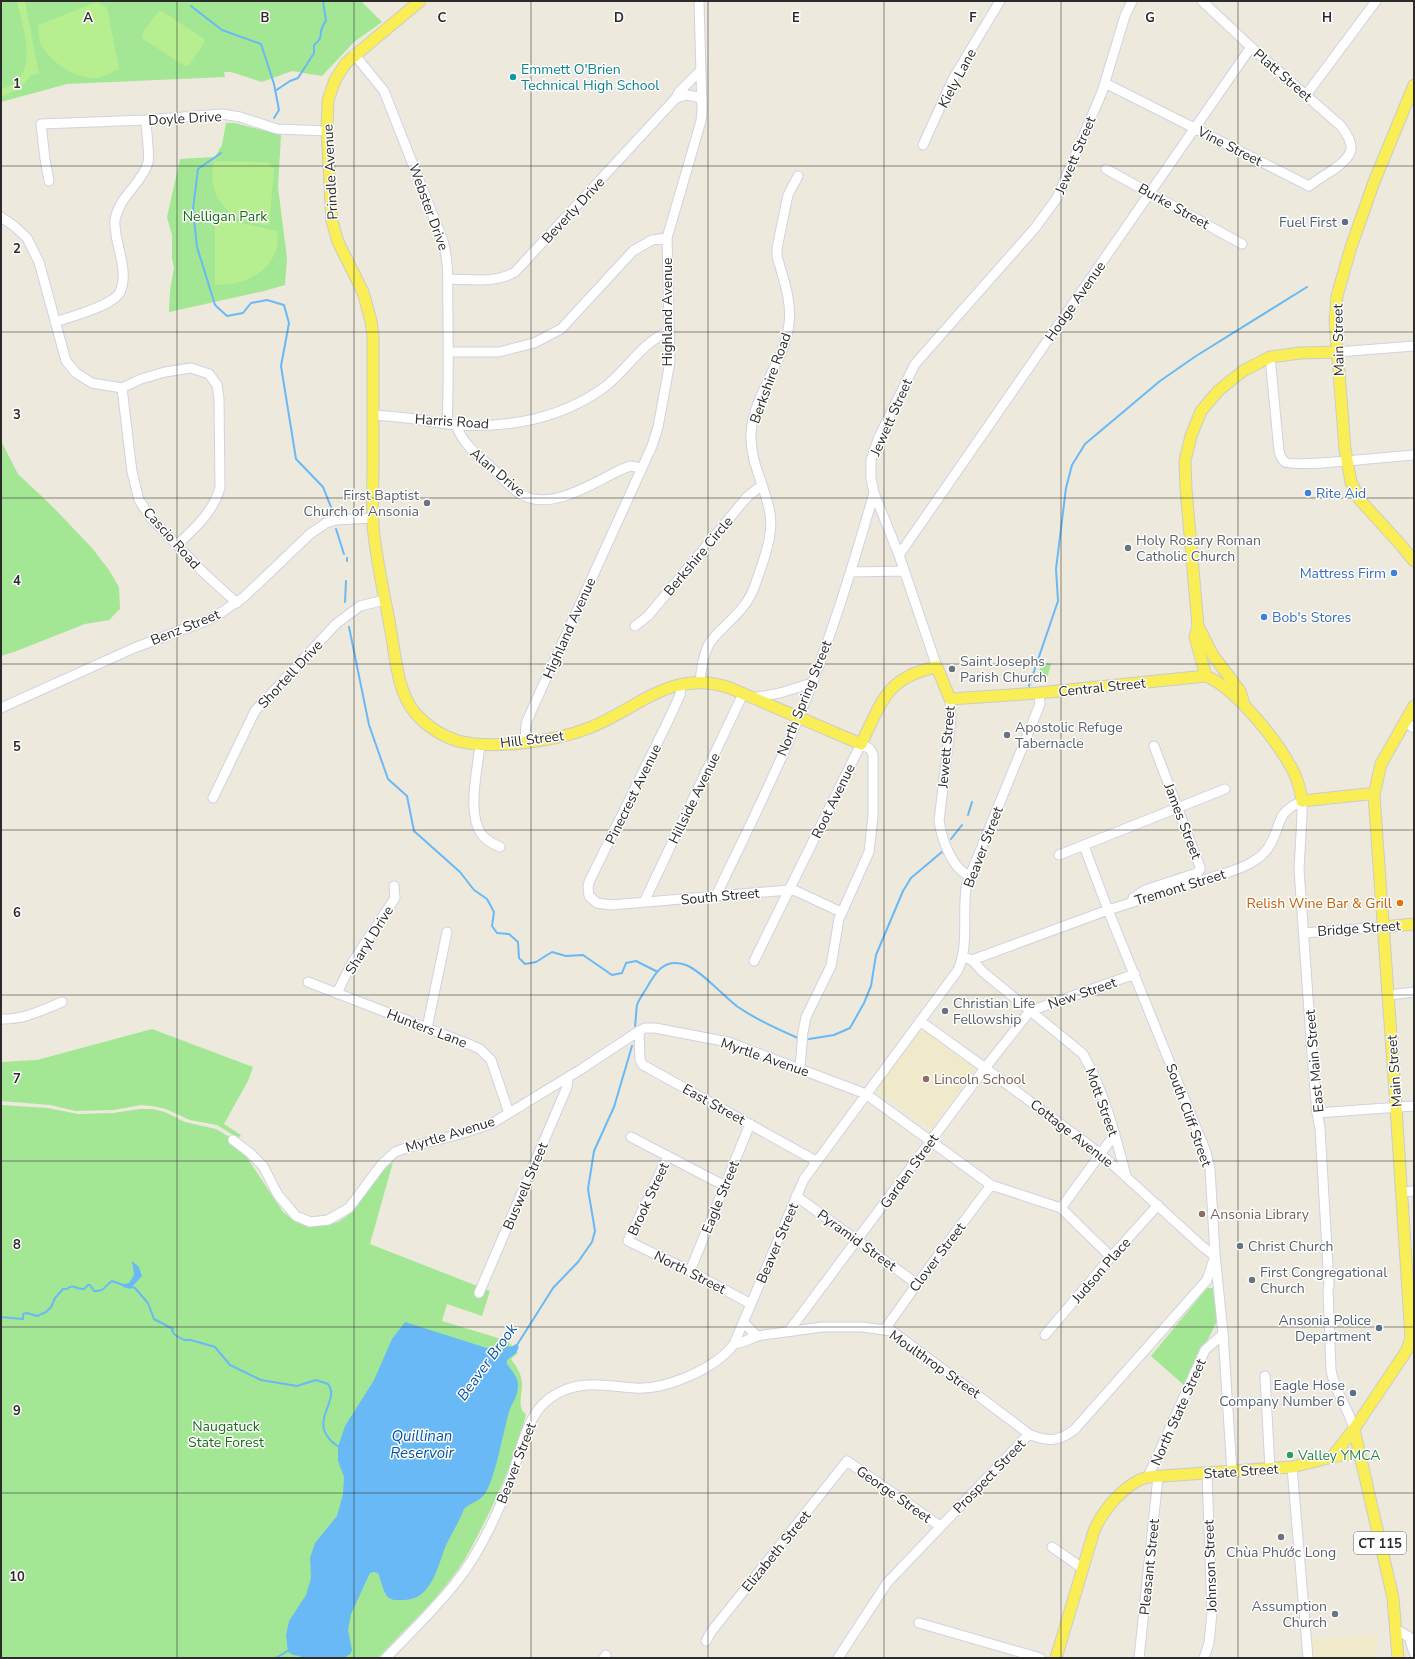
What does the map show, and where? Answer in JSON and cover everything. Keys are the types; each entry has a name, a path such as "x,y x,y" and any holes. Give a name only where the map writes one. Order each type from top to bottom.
{"main road":[{"name":"Prindle Avenue","path":"373,518 371,322 363,292 338,242 332,221 327,109 331,90 339,72 354,54 416,2"},
{"name":"Main Street","path":"1414,86 1374,182 1344,271 1337,302 1335,321 1346,460 1351,482 1360,500 1400,544 1414,562"},
{"path":"1206,676 1196,637 1198,626 1185,461 1191,436 1201,411 1219,390 1243,371 1270,357 1300,352 1337,352"},
{"name":"Hill Street","path":"373,518 375,540 400,682 409,704 424,722 440,734 458,741 480,744 525,742 553,738 584,730 617,715 665,688 680,684 700,682 718,684 861,744"},
{"name":"East Main Street","path":"1198,626 1212,654 1240,691 1244,706"},
{"path":"1206,676 1212,654"},
{"name":"Jewett Street","path":"937,667 950,699"},
{"name":"Root Avenue","path":"861,744 883,700 892,687 907,676 937,667"},
{"name":"East Main Street","path":"1206,676 1220,684 1244,706 1261,725 1290,766 1299,785 1302,801"},
{"name":"Central Street","path":"950,699 1039,693 1206,676"},
{"name":"Main Street","path":"1354,1429 1412,1340 1374,795 1381,764 1410,725 1414,706"},
{"name":"Tremont Street","path":"1302,801 1367,794 1374,795"},
{"name":"Bridge Street","path":"1383,927 1414,924"},
{"path":"1332,1457 1354,1429"},
{"name":"CT 115","path":"1354,1429 1393,1598 1397,1630 1398,1658"},
{"name":"State Street","path":"1153,1477 1292,1467 1347,1454 1360,1456"},
{"name":"North State Street","path":"1056,1658 1082,1568 1099,1518 1126,1490 1141,1479 1153,1477"}],"street":[{"name":"Highland Avenue","path":"525,742 526,724 536,699 642,468 654,440 659,421 670,362 667,238 699,129 702,111 699,1"},
{"name":"Kiely Lane","path":"923,145 953,78 1000,1"},
{"name":"Jewett Street","path":"937,667 899,555 874,493 871,478 871,460 879,437 915,364 1047,214 1065,181 1105,83 1125,16 1132,1"},
{"name":"Platt Street","path":"1202,1 1251,47 1341,126 1348,135 1351,145 1350,155"},
{"path":"1306,95 1376,1"},
{"name":"Hodge Avenue","path":"899,555 1251,47"},
{"name":"Webster Drive","path":"354,54 378,82 390,104 443,241 447,255 452,424"},
{"name":"Beverly Drive","path":"448,279 492,279 508,276 515,272 676,98 679,92 700,71"},
{"name":"Vine Street","path":"1105,83 1309,186 1344,162 1350,155"},
{"path":"676,98 687,95 702,98"},
{"name":"Doyle Drive","path":"49,181 41,124 146,120 222,114 240,117 277,129 293,131 327,131"},
{"path":"55,322 91,311 108,302 120,292 124,274 114,222 120,204 140,179 148,161 146,120"},
{"name":"Burke Street","path":"1106,168 1242,244"},
{"name":"Berkshire Road","path":"700,682 703,662 710,642 746,605 755,586 770,536 771,526 768,501 752,448 751,429 754,417 785,341 789,326 790,306 777,256 777,248 788,195 798,176"},
{"path":"1,217 27,238 39,262 66,361 76,373 92,383 122,388 141,379 165,372 191,368 209,374 217,385 219,399 220,488 216,500 203,520 177,545"},
{"path":"449,352 499,352 534,343 561,329 633,250 652,240 667,238"},
{"name":"Harris Road","path":"373,415 452,424 486,425 517,422 551,415 568,409 602,389 624,370 652,340 670,330"},
{"path":"1337,352 1414,346"},
{"path":"1270,357 1281,458 1285,462 1294,464 1414,455"},
{"name":"Cascio Road","path":"122,388 132,472 139,500 151,518 205,574 237,603"},
{"name":"Alan Drive","path":"452,424 468,446 518,492 534,499 556,499 630,466 642,468"},
{"name":"Berkshire Circle","path":"634,626 648,616 747,497 762,485"},
{"name":"North Spring Street","path":"716,896 799,718 852,572 874,493"},
{"name":"Benz Street","path":"1,708 134,648 212,618 237,603 258,585 305,538 319,527 336,520 373,518"},
{"path":"852,572 904,571"},
{"name":"Shortell Drive","path":"213,798 255,711 336,624 360,606 385,600"},
{"path":"748,696 780,692 812,683"},
{"name":"Pinecrest Avenue","path":"595,901 589,896 589,882 669,719 680,694 680,684"},
{"name":"Beaver Street","path":"386,1658 444,1597 468,1566 503,1499 532,1419 544,1402 560,1392 584,1385 604,1384 647,1388 666,1384 708,1367 722,1357 734,1344 804,1179 958,970 963,957 965,942 965,895 970,876 1040,704 1039,693"},
{"name":"Hillside Avenue","path":"644,902 748,696"},
{"name":"Jewett Street","path":"950,699 951,720 939,822 955,865 962,872 970,876"},
{"path":"480,744 474,806 475,818 482,835 500,847"},
{"path":"800,1068 803,1032 806,1018 831,966 841,912 863,866 870,844 873,816 873,755 870,749 861,744"},
{"name":"Root Avenue","path":"754,961 861,744"},
{"name":"James Street","path":"1108,910 1138,896 1145,890 1200,870 1178,807 1154,746"},
{"path":"1059,855 1225,789"},
{"name":"Tremont Street","path":"972,960 1108,910 1232,871 1252,863 1268,848 1284,813 1289,807 1302,801"},
{"name":"East Main Street","path":"1302,801 1299,869 1317,1113 1319,1120 1329,1284 1332,1376 1351,1418 1354,1429"},
{"name":"South Cliff Street","path":"1084,846 1207,1158 1210,1169 1215,1256 1223,1334 1232,1472"},
{"name":"Sharyl Drive","path":"337,993 352,963 395,898 394,886"},
{"name":"South Street","path":"595,901 611,905 790,890 796,891 841,912"},
{"name":"Bridge Street","path":"1304,933 1383,927"},
{"path":"427,1028 447,932"},
{"path":"963,957 972,960"},
{"name":"Mott Street","path":"972,960 983,972 1083,1054 1092,1070 1115,1134 1126,1176"},
{"name":"New Street","path":"1030,1011 1134,974"},
{"name":"Hunters Lane","path":"308,982 471,1044 486,1054 494,1065 509,1112"},
{"path":"1388,995 1414,992"},
{"path":"1,1019 13,1020 62,1002"},
{"name":"Garden Street","path":"789,1331 858,1241 985,1068 1030,1011"},
{"name":"Cottage Avenue","path":"920,1021 1101,1154 1203,1247 1215,1256"},
{"name":"Myrtle Avenue","path":"234,1140 250,1153 262,1166 278,1195 296,1216 310,1222 328,1220 349,1208 382,1164 395,1152 417,1144 478,1128 499,1119 568,1078 644,1028 654,1028 728,1042 866,1094 991,1185 1061,1208 1111,1257"},
{"name":"East Street","path":"639,1031 640,1060 643,1065 816,1161"},
{"name":"Buswell Street","path":"479,1293 567,1087 568,1078"},
{"path":"1317,1113 1414,1106"},
{"name":"Eagle Street","path":"690,1271 750,1124"},
{"path":"1061,1208 1115,1134"},
{"path":"631,1137 724,1186"},
{"name":"Brook Street","path":"628,1241 668,1156"},
{"name":"Clover Street","path":"885,1329 991,1185"},
{"path":"1402,1192 1414,1191"},
{"name":"Pyramid Street","path":"796,1196 917,1284"},
{"name":"Judson Place","path":"1045,1335 1111,1257 1158,1205"},
{"name":"North Street","path":"628,1241 690,1271 751,1304"},
{"name":"Prospect Street","path":"838,1658 887,1583 1029,1434 1040,1439 1052,1440 1066,1437 1075,1429 1207,1280 1215,1256"},
{"path":"743,1322 757,1336"},
{"name":"Moulthrop Street","path":"734,1344 757,1336 837,1326 885,1329 898,1334 1029,1434"},
{"name":"North State Street","path":"1153,1477 1205,1350 1223,1334"},
{"path":"1265,1376 1270,1469"},
{"name":"George Street","path":"847,1462 940,1526"},
{"name":"Elizabeth Street","path":"706,1641 711,1632 847,1462"},
{"path":"1292,1467 1308,1658"},
{"name":"Johnson Street","path":"1204,1658 1209,1643 1212,1613 1207,1474"},
{"name":"Pleasant Street","path":"1139,1658 1153,1477"},
{"path":"1052,1547 1082,1568"},
{"path":"919,1623 1040,1658"},
{"path":"1397,1630 1409,1638 1414,1653"}],"shaded area":[{"name":"Lincoln School","path":"921,1028 976,1068 930,1129 876,1089"},
{"path":"1377,1634 1377,1658 1308,1658 1307,1640"}],"green space":[{"path":"1,1 361,1 382,22 354,42 322,76 292,71 262,82 231,72 224,72 225,77 67,84 1,102"},
{"path":"17,1 25,1 39,74 31,75 19,89 1,97 1,89 14,83 22,75 26,64 27,52 23,25"},
{"path":"97,2 107,8 119,69 103,76 92,78 77,75 56,62 41,44 38,25"},
{"path":"162,11 204,39 204,43 189,65 185,66 143,39 142,34 158,12"},
{"name":"Nelligan Park","path":"226,123 234,123 281,135 278,187 287,258 285,285 169,312 170,291 174,267 172,259 172,235 167,217 180,159 215,157 222,145"},
{"path":"214,161 267,162 274,169 269,225 243,220 224,207 218,198 214,187"},
{"path":"223,219 278,231 277,245 272,259 252,277 234,283 215,285 215,225"},
{"path":"1,441 18,474 52,506 92,548 109,570 119,587 120,609 109,620 85,624 1,656"},
{"path":"1042,662 1051,664 1046,682 1037,679"},
{"path":"152,1029 253,1067 248,1081 224,1124 241,1135 238,1138 217,1125 190,1120 166,1109 152,1106 141,1105 114,1110 76,1111 50,1105 1,1101 1,1062 37,1060"},
{"name":"Naugatuck State Forest","path":"1,1105 48,1108 78,1114 113,1113 140,1109 153,1109 165,1112 185,1122 216,1129 236,1141 283,1212 295,1221 311,1226 327,1225 338,1222 347,1216 380,1173 393,1162 370,1244 490,1291 482,1316 447,1304 442,1321 508,1341 518,1353 511,1359 518,1370 521,1379 521,1408 526,1414 519,1441 499,1492 464,1561 436,1597 378,1658 1,1658"},
{"path":"1207,1288 1213,1288 1217,1321 1185,1386 1151,1356"}],"water":[{"path":"132,1261 139,1267 142,1276 130,1289 123,1287 124,1284 129,1283 134,1275"},
{"name":"Quillinan Reservoir","path":"405,1322 493,1350 498,1354 507,1346 511,1347 516,1344 519,1347 516,1353 507,1360 507,1364 517,1380 518,1390 509,1412 492,1479 484,1495 464,1509 446,1545 437,1571 427,1588 421,1594 414,1598 404,1600 391,1599 385,1593 378,1573 370,1573 351,1614 348,1630 352,1650 350,1654 344,1658 302,1658 288,1652 286,1635 289,1621 306,1595 311,1578 310,1558 315,1543 337,1516 343,1494 344,1477 338,1461 338,1447 345,1426 374,1380 392,1339"}],"waterway":[{"path":"275,91 290,81 298,78 314,53 314,45 320,39 323,25 326,21 323,1"},
{"path":"191,6 222,30 261,44 274,84 279,110 274,118"},
{"path":"221,153 198,169 193,209 197,247 215,305 227,316 243,313 251,303 267,300 284,305 289,323 281,366 296,459 323,487 333,512"},
{"path":"1029,686 1058,601 1056,569 1066,488 1072,465 1085,444 1160,381 1196,356 1307,287"},
{"path":"336,529 344,554"},
{"path":"345,602 346,581"},
{"path":"349,627 369,725 388,779 407,796 414,831 460,872 474,890 487,899 494,912 492,926 497,933 509,934 518,942 519,958 525,964 536,962 552,952 566,956 583,955 612,975 622,973 626,963 636,961 656,971"},
{"name":"Beaver Brook","path":"968,815 972,802"},
{"name":"Beaver Brook","path":"951,839 962,825"},
{"name":"Beaver Brook","path":"809,1039 834,1035 850,1028 864,1003 871,986 876,955 903,891 911,878 943,851"},
{"name":"Beaver Brook","path":"635,1026 637,1005 653,977 666,965 678,963 686,965 699,973 745,1012 798,1038"},
{"name":"Beaver Brook","path":"517,1345 553,1288 578,1262 592,1242 595,1231 588,1189 594,1151 614,1107 632,1046"},
{"path":"1,1317 23,1319 23,1314 27,1313 37,1316 46,1312 63,1289 67,1289 69,1287 84,1289 90,1285 94,1291 97,1291 102,1290 112,1281 126,1286"},
{"path":"131,1287 135,1288 148,1303 154,1319 173,1329 172,1331 175,1335 184,1340 191,1340 215,1347 230,1365 261,1380 297,1386 316,1380 328,1384 331,1390 331,1396 323,1423 324,1430 330,1440 339,1447"},
{"name":"Beaver Brook","path":"276,1658 289,1650"}],"place":[{"name":"Emmett O'Brien Technical High School","path":"513,77"},
{"name":"Fuel First","path":"1345,222"},
{"name":"Rite Aid","path":"1308,493"},
{"name":"First Baptist Church of Ansonia","path":"427,503"},
{"name":"Holy Rosary Roman Catholic Church","path":"1128,548"},
{"name":"Mattress Firm","path":"1394,573"},
{"name":"Bob's Stores","path":"1264,617"},
{"name":"Saint Josephs Parish Church","path":"952,669"},
{"name":"Apostolic Refuge Tabernacle","path":"1007,735"},
{"name":"Relish Wine Bar & Grill","path":"1400,903"},
{"name":"Christian Life Fellowship","path":"945,1011"},
{"name":"Lincoln School","path":"926,1079"},
{"name":"Ansonia Library","path":"1202,1214"},
{"name":"Christ Church","path":"1240,1246"},
{"name":"First Congregational Church","path":"1252,1280"},
{"name":"Ansonia Police Department","path":"1379,1328"},
{"name":"Eagle Hose Company Number 6","path":"1353,1393"},
{"name":"Valley YMCA","path":"1290,1455"},
{"name":"Chùa Phước Long","path":"1281,1537"},
{"name":"Assumption Church","path":"1335,1614"}]}
